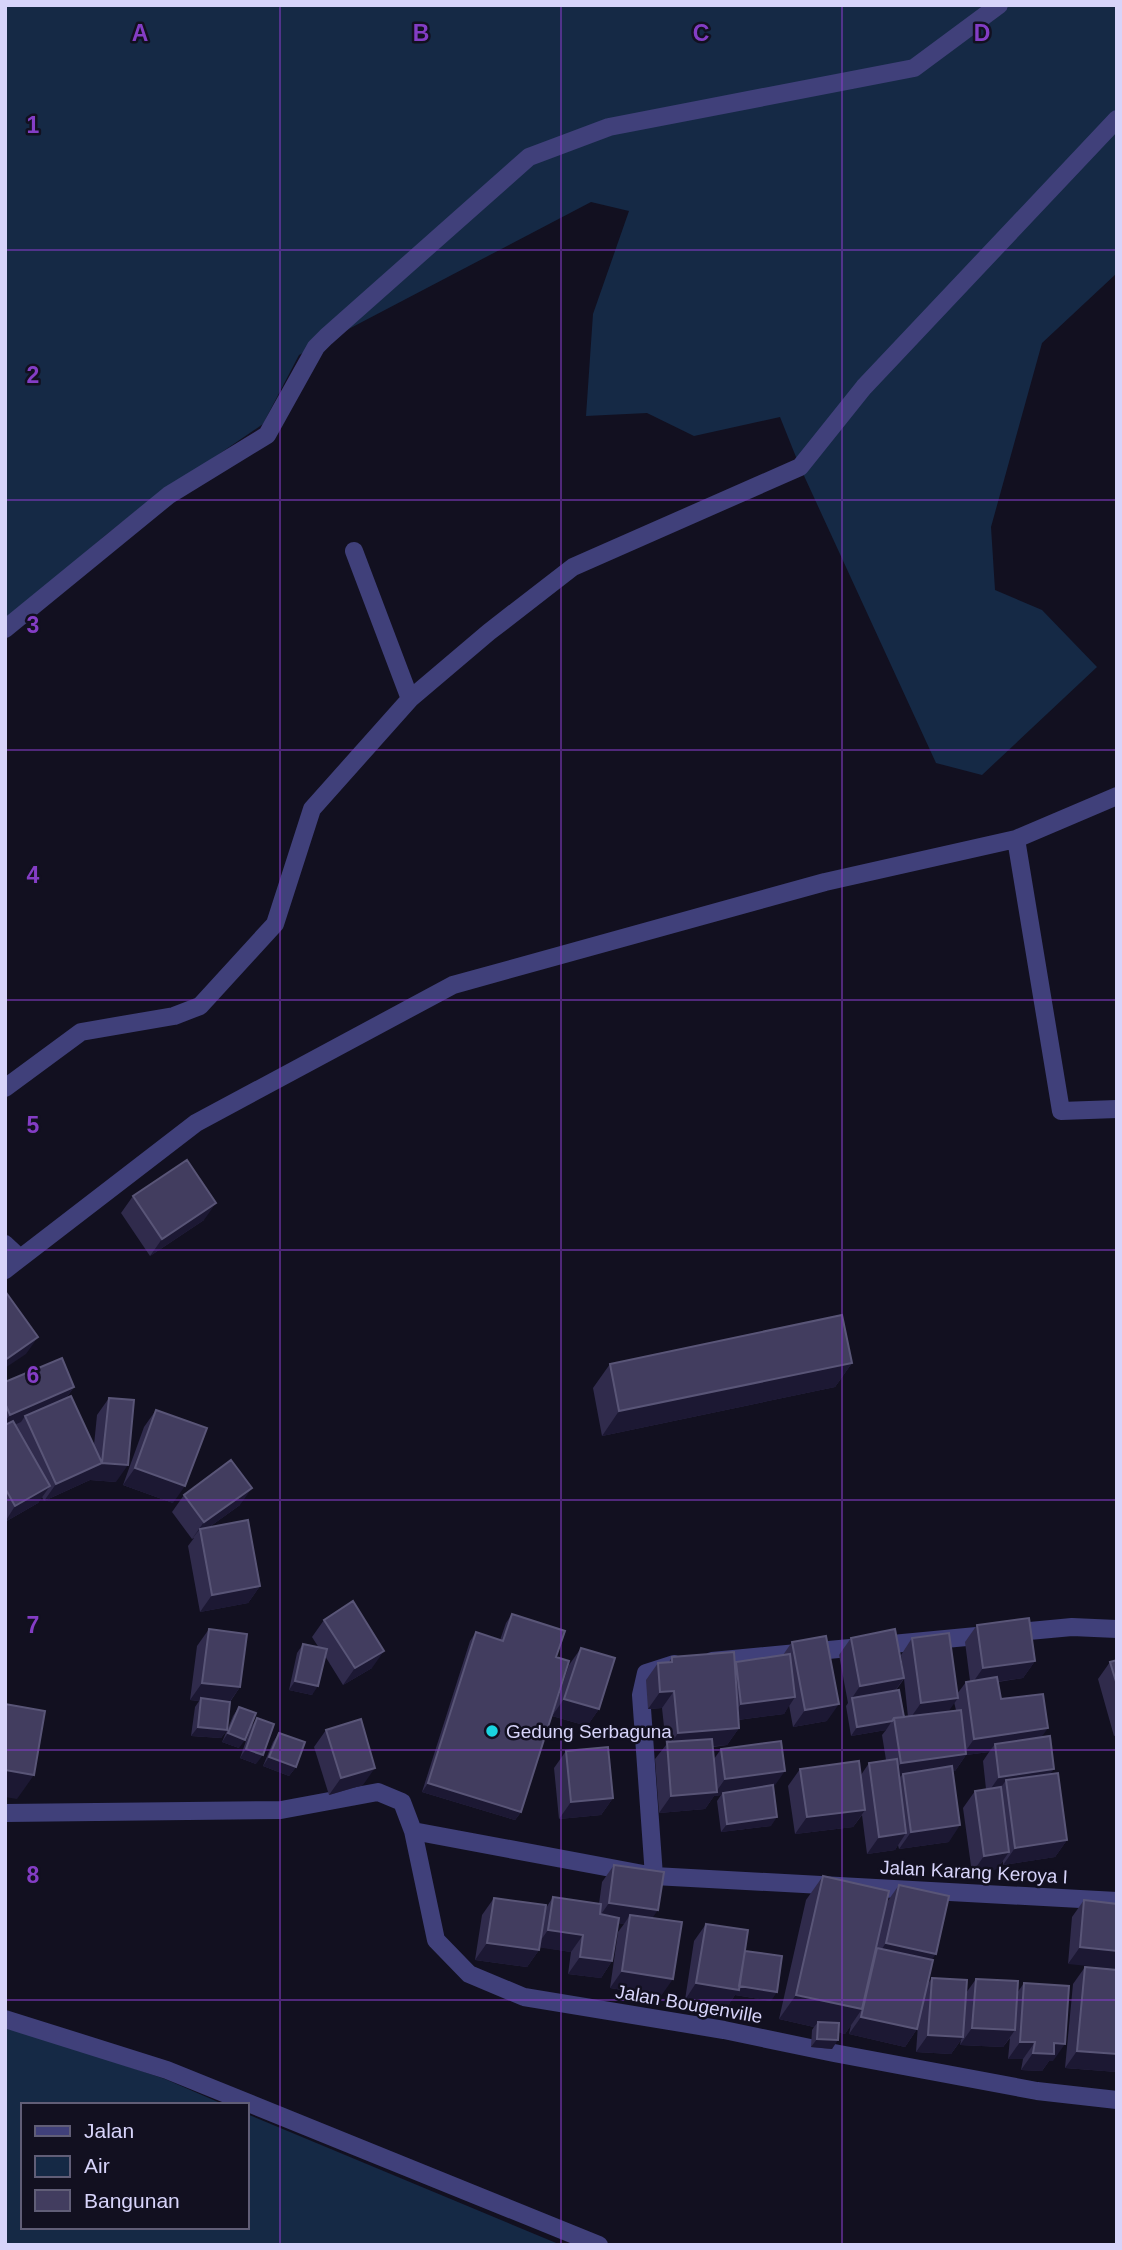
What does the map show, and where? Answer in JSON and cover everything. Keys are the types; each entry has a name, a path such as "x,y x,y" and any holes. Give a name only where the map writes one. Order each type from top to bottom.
{"street":[{"path":"5,629 169,495 267,435 316,347 529,157 609,127 914,68 999,5"},
{"path":"5,1088 81,1032 174,1016 200,1006 275,924 312,809 410,699 489,632 573,567 800,467 864,387 1117,120"},
{"path":"354,551 410,699"},
{"path":"5,1270 196,1123 453,985 825,882 1016,839 1117,796"},
{"path":"1016,839 1061,1111 1117,1109"},
{"path":"5,1244 20,1258"},
{"path":"654,1876 641,1695 646,1673 668,1665 1072,1628 1117,1629"},
{"name":"Jalan Bougenville","path":"5,1813 281,1810 378,1792 402,1802 413,1831 436,1940 469,1974 524,1997 724,2030 1037,2091 1117,2100"},
{"name":"Jalan Karang Keroya I","path":"413,1831 654,1876 1117,1900"},
{"path":"5,2019 167,2070 599,2245"}],"water":[{"path":"5,5 1117,5 1117,273 1042,343 991,527 995,590 1042,610 1097,667 982,775 936,763 800,467 780,417 694,436 647,413 586,416 593,314 629,211 591,202 299,355 263,424 172,483 5,621"},
{"path":"5,2025 165,2079 220,2103 21,2103 21,2229 248,2229 248,2114 561,2245 5,2245"}],"building":[{"path":"187,1160 216,1203 162,1239 133,1196"},
{"path":"5,1291 38,1337 5,1360"},
{"path":"842,1315 852,1363 619,1411 610,1364"},
{"path":"62,1358 74,1387 10,1415 5,1403 5,1382"},
{"path":"71,1396 102,1463 56,1484 25,1416"},
{"path":"109,1398 134,1400 128,1465 102,1463"},
{"path":"156,1410 207,1428 185,1486 135,1468"},
{"path":"13,1421 50,1486 15,1506 5,1488 5,1425"},
{"path":"231,1460 252,1488 204,1522 184,1495"},
{"path":"248,1520 260,1586 212,1595 200,1529"},
{"path":"353,1601 384,1651 355,1668 324,1620"},
{"name":"Gedung Serbaguna","path":"512,1614 565,1631 556,1657 569,1661 521,1812 428,1783 476,1632 503,1641"},
{"path":"1029,1618 1035,1661 983,1668 977,1625"},
{"path":"209,1629 247,1634 240,1687 202,1683"},
{"path":"895,1629 904,1678 860,1686 851,1638"},
{"path":"949,1633 958,1698 921,1703 912,1638"},
{"path":"826,1636 839,1704 805,1710 792,1642"},
{"path":"303,1644 327,1649 318,1686 295,1681"},
{"path":"581,1648 615,1658 599,1709 564,1699"},
{"path":"734,1652 739,1728 678,1733 674,1691 660,1692 658,1663 672,1662 672,1657"},
{"path":"790,1654 795,1697 741,1704 736,1662"},
{"path":"1117,1660 1117,1685 1110,1662"},
{"path":"997,1677 1001,1699 1043,1694 1048,1728 974,1739 966,1682"},
{"path":"899,1690 904,1717 857,1727 852,1698"},
{"path":"201,1698 230,1702 227,1730 198,1727"},
{"path":"5,1704 45,1711 34,1775 5,1770"},
{"path":"239,1707 256,1713 245,1740 228,1733"},
{"path":"961,1710 966,1754 901,1763 894,1718"},
{"path":"257,1718 274,1724 263,1755 246,1749"},
{"path":"361,1719 375,1768 341,1778 326,1730"},
{"path":"279,1733 305,1742 296,1767 269,1757"},
{"path":"1050,1736 1054,1769 999,1777 995,1744"},
{"path":"712,1739 717,1792 671,1796 667,1742"},
{"path":"781,1741 785,1771 725,1779 721,1749"},
{"path":"608,1747 613,1798 571,1802 566,1751"},
{"path":"897,1759 906,1833 879,1837 869,1763"},
{"path":"859,1761 865,1810 807,1817 800,1769"},
{"path":"952,1766 960,1825 911,1832 903,1774"},
{"path":"1058,1773 1067,1840 1015,1848 1006,1780"},
{"path":"773,1785 777,1817 727,1824 723,1793"},
{"path":"1001,1787 1009,1852 984,1856 975,1791"},
{"path":"614,1865 664,1872 658,1910 609,1903"},
{"path":"823,1876 889,1891 862,2009 796,1995"},
{"path":"899,1885 949,1896 936,1954 886,1943"},
{"path":"553,1897 601,1904 600,1914 619,1918 612,1961 580,1957 583,1935 548,1930"},
{"path":"494,1898 546,1905 539,1950 487,1943"},
{"path":"1084,1900 1117,1904 1117,1951 1080,1947"},
{"path":"630,1915 682,1922 673,1979 622,1971"},
{"path":"706,1924 748,1930 739,1990 696,1983"},
{"path":"877,1948 933,1960 917,2029 861,2017"},
{"path":"745,1951 782,1956 777,1992 739,1986"},
{"path":"1085,1967 1117,1970 1117,2054 1077,2051"},
{"path":"932,1978 967,1980 963,2037 928,2035"},
{"path":"976,1979 1018,1981 1015,2030 972,2028"},
{"path":"1024,1983 1069,1986 1065,2044 1054,2043 1054,2054 1033,2053 1035,2042 1020,2042"},
{"path":"818,2022 839,2023 838,2040 817,2039"}],"place":[{"name":"Gedung Serbaguna","path":"492,1731"}]}
